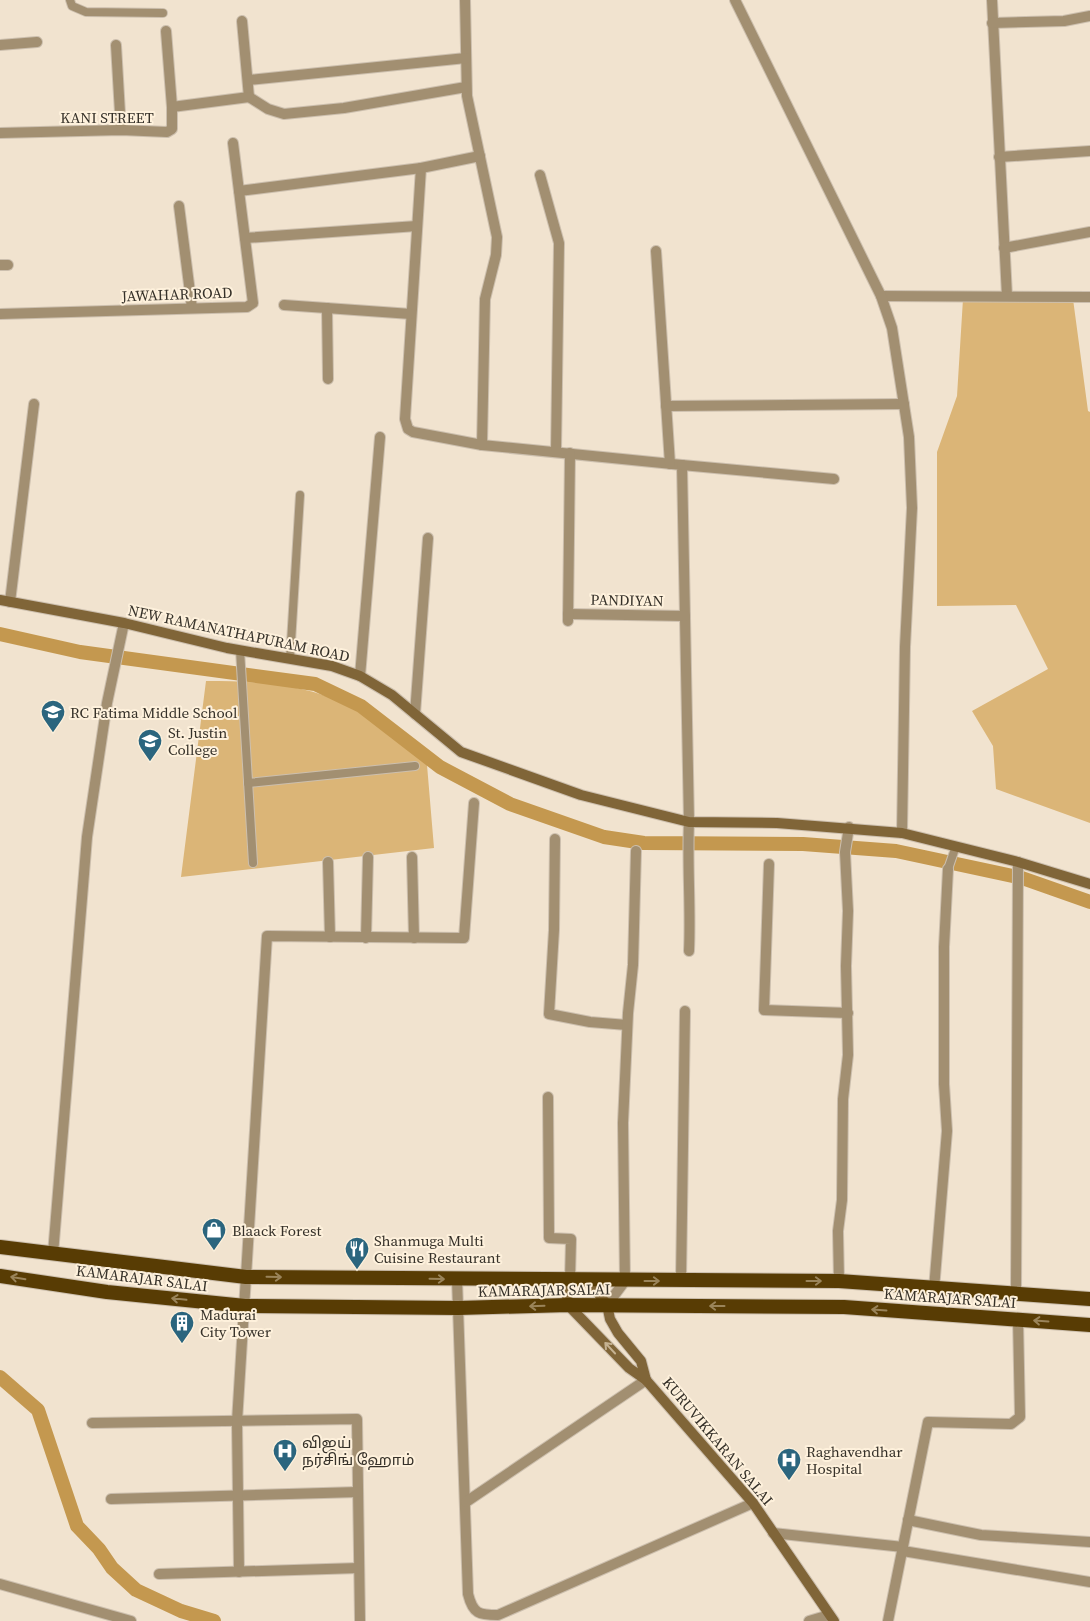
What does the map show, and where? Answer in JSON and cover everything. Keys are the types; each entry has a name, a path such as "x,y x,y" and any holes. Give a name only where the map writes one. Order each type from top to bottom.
{"highway":[{"name":"KAMARAJAR SALAI","path":"0,1247 246,1277 589,1281 839,1281 1090,1299"},
{"name":"KAMARAJAR SALAI","path":"0,1276 107,1292 244,1306 458,1308 568,1305 844,1307 1090,1325"}],"main road":[{"name":"NEW RAMANATHAPURAM ROAD","path":"5,601 124,623 240,650 332,666 360,676 392,695 461,752 581,795 689,822 849,827 902,833 953,851 1018,862 1090,884"},
{"path":"568,1280 568,1305"},
{"name":"KURUVIKKARAN SALAI","path":"589,1281 607,1306 610,1319 618,1334 642,1361 646,1380"},
{"name":"KURUVIKKARAN SALAI","path":"568,1305 629,1368 646,1380 752,1503 832,1618"}],"street":[{"path":"466,0 466,88 497,237 496,255 485,299 482,445"},
{"path":"735,0 882,296 892,328 909,437 912,508 905,647 902,833"},
{"path":"992,0 1007,296"},
{"path":"992,23 1064,21 1090,16"},
{"path":"242,21 250,97 268,109 284,114 344,108 466,88"},
{"path":"166,32 172,107"},
{"path":"0,45 37,42"},
{"path":"116,45 122,130"},
{"path":"249,80 466,58"},
{"name":"KANI STREET","path":"0,133 122,130 167,132 172,129 172,107 250,97"},
{"name":"JAWAHAR ROAD","path":"0,314 247,307 253,303 233,143"},
{"path":"999,157 1090,151"},
{"path":"239,190 320,182 421,168 480,156"},
{"path":"421,168 405,420 408,429 413,432 482,445 834,479"},
{"path":"540,175 558,242 556,452"},
{"path":"179,206 192,308"},
{"path":"245,238 417,226"},
{"path":"1004,248 1090,232"},
{"path":"656,251 670,464"},
{"path":"882,296 1090,297"},
{"path":"284,305 412,314"},
{"path":"327,308 328,380"},
{"path":"5,601 34,404"},
{"path":"666,406 904,404"},
{"path":"360,676 380,437"},
{"name":"PANDIYAN","path":"570,453 568,618 685,616"},
{"path":"682,465 688,849 691,907 689,951"},
{"path":"415,714 428,538"},
{"path":"53,1254 87,837 108,703 124,623"},
{"path":"239,1572 237,1422 267,936 464,938 474,803"},
{"path":"839,1281 838,1231 842,1200 848,1013 846,966 848,912 845,852 849,827"},
{"path":"555,839 554,930 549,1014 590,1022 628,1025"},
{"path":"607,1306 625,1281 623,1123 628,1025 634,965 636,851"},
{"path":"366,938 368,857"},
{"path":"412,857 414,938"},
{"path":"328,862 330,937"},
{"path":"1016,1294 1018,862"},
{"path":"769,864 764,1010 848,1013"},
{"path":"934,1289 947,1130 944,1084 944,947 948,869"},
{"path":"681,1281 685,1011"},
{"path":"548,1097 549,1238 571,1239 568,1280"},
{"path":"457,1279 468,1594 472,1608 482,1615 498,1615 752,1503"},
{"path":"888,1621 928,1422 1011,1424 1020,1417 1018,1319"},
{"path":"466,1502 646,1380"},
{"path":"92,1423 357,1419 360,1621"},
{"path":"112,1499 358,1492"},
{"path":"908,1520 981,1535 1090,1542"},
{"path":"773,1533 903,1549 1090,1582"},
{"path":"159,1574 359,1568"},
{"path":"0,1584 131,1621"},
{"path":"809,1621 832,1618"}],"lane":[{"path":"70,0 72,6 86,12 163,13"},
{"path":"290,659 300,495"},
{"path":"240,650 240,680 253,863"},
{"path":"248,783 415,766"},
{"path":"948,869 953,851"}],"shaded area":[{"path":"963,299 1073,299 1088,411 1090,412 1090,823 996,789 993,746 972,711 1048,669 1016,605 937,606 937,452 957,396"},
{"path":"206,681 260,683 313,692 347,705 378,725 427,765 434,848 181,877"}],"waterway":[{"path":"0,634 80,652 315,684 361,706 440,767 510,804 604,837 644,843 803,844 896,851 1022,878 1090,902"},
{"path":"0,1377 38,1410 77,1526 99,1549 112,1568 136,1590 181,1611 214,1621"}],"place":[{"name":"RC Fatima Middle School","path":"53,733"},
{"name":"St. Justin College","path":"150,762"},
{"name":"Blaack Forest","path":"214,1251"},
{"name":"Shanmuga Multi Cuisine Restaurant","path":"357,1270"},
{"name":"Madurai City Tower","path":"182,1344"},
{"name":"விஜய் நர்சிங் ஹோம்","path":"285,1472"},
{"name":"Raghavendhar Hospital","path":"789,1481"}]}
